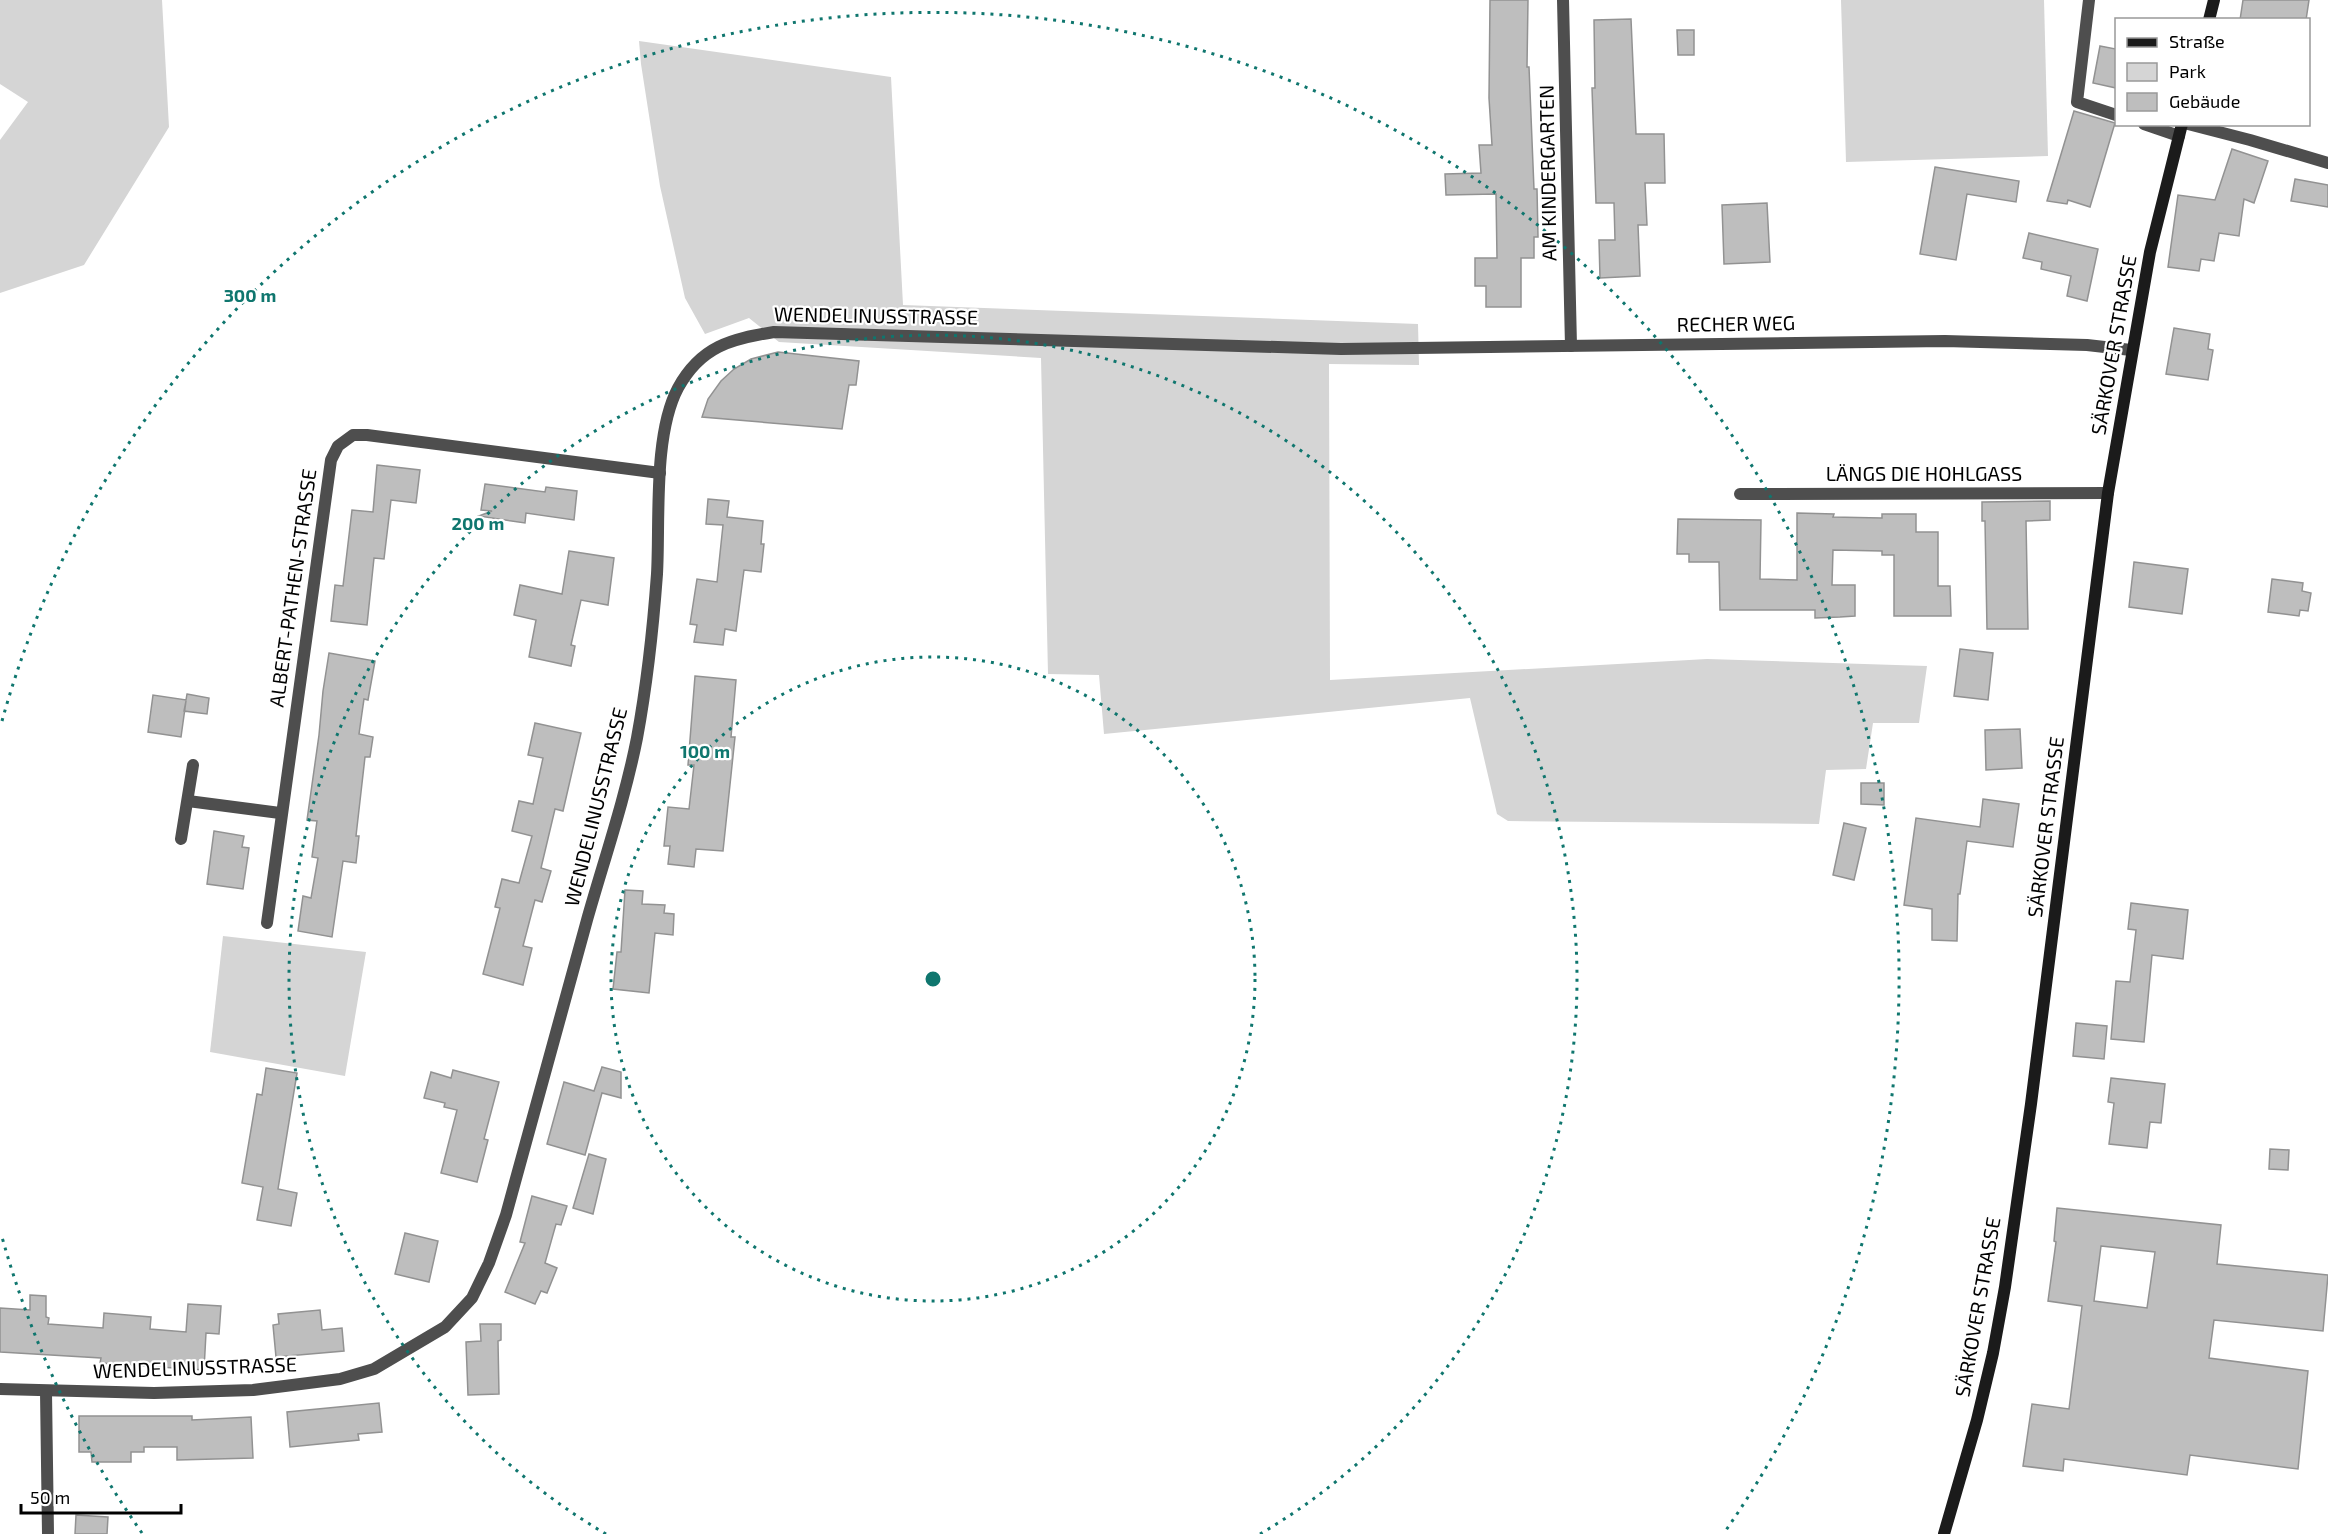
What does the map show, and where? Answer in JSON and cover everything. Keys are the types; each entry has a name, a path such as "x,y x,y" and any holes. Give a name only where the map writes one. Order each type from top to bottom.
{"main road":[{"path":"2210,18 2214,0"},
{"name":"SÄRKOVER STRASSE","path":"1944,1534 1977,1420 1993,1353 2005,1287 2031,1104 2108,493 2131,350 2150,252 2180,130"}],"street":[{"name":"AM KINDERGARTEN","path":"1563,0 1571,346"},
{"path":"2089,0 2077,102 2115,116"},
{"path":"2156,126 2180,130"},
{"path":"2196,126 2328,163"},
{"name":"WENDELINUSSTRASSE","path":"0,1389 46,1392 154,1393 253,1390 340,1379 374,1369 411,1348 445,1327 472,1298 489,1263 506,1215 617,816 636,739 648,663 657,574 660,473 668,414 679,387 698,362 714,349 736,338 774,332 1341,349"},
{"name":"RECHER WEG","path":"1341,349 1946,341 2087,345 2131,350"},
{"name":"ALBERT-PATHEN-STRASSE","path":"267,922 280,813 331,460 339,446 353,435 368,435 660,473"},
{"name":"LÄNGS DIE HOHLGASS","path":"1740,494 2108,493"},
{"path":"181,839 193,765"},
{"path":"188,801 280,813"},
{"path":"46,1392 48,1534"}],"green space":[{"path":"0,0 162,0 169,127 84,265 0,293 0,140 28,102 0,84"},
{"path":"1841,0 2044,0 2048,156 1846,162"},
{"path":"639,41 891,77 903,305 1418,324 1419,365 1329,364 1330,680 1707,659 1927,666 1919,723 1873,723 1866,769 1826,770 1819,824 1508,821 1497,814 1470,698 1104,734 1099,675 1048,674 1041,358 779,342 749,318 705,334 685,298 660,186"},
{"path":"223,936 366,952 345,1076 210,1052"}],"building":[{"path":"1490,0 1528,0 1527,67 1529,67 1534,189 1537,189 1538,237 1534,237 1534,258 1521,258 1521,307 1486,307 1486,286 1475,286 1475,258 1497,258 1496,194 1446,195 1445,174 1481,173 1479,145 1492,145 1489,98"},
{"path":"2243,0 2309,0 2306,18 2240,18"},
{"path":"1631,19 1636,134 1664,134 1665,183 1645,183 1647,225 1638,225 1640,276 1600,278 1599,240 1615,240 1614,203 1596,203 1592,88 1595,88 1594,20"},
{"path":"1677,30 1694,30 1694,55 1678,55"},
{"path":"2100,46 2115,49 2115,88 2093,83"},
{"path":"2074,111 2115,123 2090,207 2068,200 2067,204 2047,201"},
{"path":"2232,149 2268,161 2254,203 2244,199 2239,236 2219,233 2214,261 2201,259 2199,271 2168,267 2178,195 2215,200"},
{"path":"1935,167 2019,181 2016,202 1967,194 1956,260 1920,254"},
{"path":"2295,179 2328,185 2328,207 2291,201"},
{"path":"1767,203 1770,262 1724,264 1722,205"},
{"path":"2029,233 2098,249 2087,301 2067,296 2071,276 2041,269 2042,262 2023,258"},
{"path":"2174,328 2210,334 2208,349 2213,350 2208,380 2166,374"},
{"path":"778,352 859,361 856,385 849,385 842,429 702,417 708,399 721,381 734,369 751,359"},
{"path":"377,465 420,470 416,503 391,500 384,559 374,558 367,625 331,621 335,585 343,586 352,510 373,512"},
{"path":"485,484 545,492 546,487 577,491 574,520 526,513 525,523 479,516 492,511 481,510"},
{"path":"708,499 729,501 727,517 763,521 761,544 764,544 761,572 744,570 736,631 725,629 723,645 694,642 697,625 690,624 697,579 717,582 723,525 706,524"},
{"path":"2050,501 2050,520 2026,521 2028,629 1987,629 1985,521 1982,521 1982,502"},
{"path":"1797,513 1834,514 1833,517 1882,518 1882,514 1916,514 1916,532 1938,532 1938,586 1950,586 1951,616 1894,616 1894,555 1882,555 1882,551 1833,550 1832,585 1855,585 1855,616 1815,618 1815,610 1720,610 1719,562 1689,562 1689,554 1677,554 1678,519 1761,520 1760,579 1797,580"},
{"path":"569,551 614,558 608,605 581,600 571,645 575,646 571,666 529,657 536,620 514,615 520,585 562,594"},
{"path":"2134,562 2188,569 2182,614 2129,607"},
{"path":"2272,579 2303,583 2302,591 2311,593 2308,611 2300,610 2299,616 2268,612"},
{"path":"1960,649 1993,653 1988,700 1954,696"},
{"path":"329,653 375,661 368,700 364,699 359,734 373,737 370,757 365,757 356,836 359,836 356,863 343,861 332,937 298,931 303,896 311,898 318,858 312,857 317,821 307,820"},
{"path":"695,676 736,680 731,737 735,737 723,851 696,849 694,867 668,864 670,846 664,846 668,807 689,809 694,765 688,765"},
{"path":"187,694 209,698 207,714 185,711 181,737 148,732 153,695 186,700"},
{"path":"535,723 581,733 563,811 555,809 541,868 551,871 542,902 535,900 523,946 532,948 523,985 483,974 500,908 495,907 502,879 519,883 532,836 512,831 519,801 533,804 543,758 528,755"},
{"path":"2020,729 2022,768 1986,770 1985,730"},
{"path":"1861,783 1884,783 1884,805 1861,804"},
{"path":"1983,799 2019,804 2013,847 1967,841 1960,894 1958,894 1957,941 1932,940 1932,909 1904,905 1916,818 1980,827"},
{"path":"1844,823 1866,828 1854,880 1833,875"},
{"path":"214,831 244,836 242,847 249,848 243,889 207,884"},
{"path":"625,890 643,891 642,904 665,905 664,913 674,914 673,935 655,933 649,993 613,989 617,952 621,952"},
{"path":"2131,903 2188,910 2183,959 2152,955 2144,1042 2111,1039 2116,981 2130,982 2136,930 2128,929"},
{"path":"2076,1023 2107,1026 2104,1059 2073,1056"},
{"path":"602,1067 621,1072 621,1098 602,1093 585,1155 547,1144 564,1082 594,1091"},
{"path":"266,1068 297,1073 278,1189 297,1193 291,1226 257,1220 263,1187 242,1183 257,1094 262,1095"},
{"path":"453,1070 499,1082 484,1139 488,1140 477,1182 441,1173 457,1110 444,1107 445,1103 424,1098 431,1072 451,1078"},
{"path":"2111,1078 2165,1084 2161,1123 2150,1122 2147,1148 2109,1144 2114,1103 2108,1102"},
{"path":"2270,1149 2289,1150 2288,1170 2269,1169"},
{"path":"589,1154 606,1159 593,1214 573,1208"},
{"path":"532,1196 567,1206 561,1225 556,1224 545,1263 557,1268 547,1293 541,1291 535,1304 505,1292 525,1243 520,1242"},
{"path":"2057,1208 2221,1225 2217,1264 2328,1275 2323,1331 2214,1320 2209,1358 2308,1371 2298,1469 2190,1455 2187,1475 2064,1459 2063,1471 2023,1466 2032,1404 2069,1409 2082,1306 2048,1301 2056,1242 2054,1241","holes":["2101,1246 2155,1252 2147,1308 2094,1301"]},
{"path":"405,1233 438,1241 429,1282 395,1274"},
{"path":"30,1295 46,1296 48,1324 103,1328 104,1313 151,1317 150,1329 186,1332 188,1304 221,1306 219,1334 206,1333 204,1370 100,1363 101,1358 0,1352 0,1308 30,1310"},
{"path":"320,1310 322,1330 342,1328 344,1351 276,1357 273,1325 279,1324 278,1314"},
{"path":"480,1324 501,1324 501,1340 498,1341 499,1394 468,1395 466,1342 481,1341"},
{"path":"379,1403 382,1432 358,1434 359,1440 290,1447 287,1412"},
{"path":"79,1416 192,1416 192,1420 251,1417 253,1458 177,1460 177,1447 144,1447 144,1452 131,1452 131,1462 92,1462 91,1452 79,1452"},
{"path":"76,1515 108,1517 107,1534 75,1534"}]}
